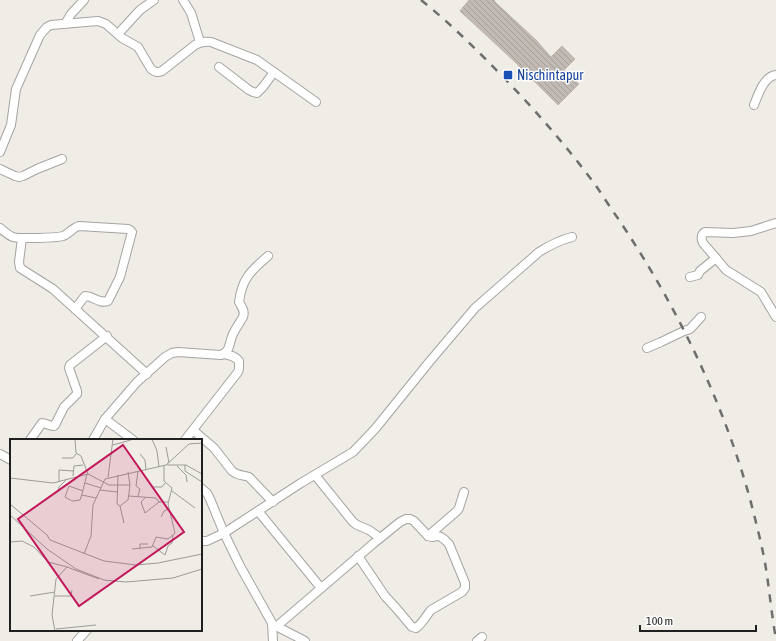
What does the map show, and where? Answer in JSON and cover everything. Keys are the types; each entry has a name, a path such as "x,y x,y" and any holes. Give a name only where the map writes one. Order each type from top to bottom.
{"street":[{"path":"65,24 71,14 84,0"},
{"path":"118,34 140,10 154,0"},
{"path":"183,0 192,13 200,42"},
{"path":"0,152 11,125 16,89 40,35 47,27 52,25 98,21 106,24 122,38 138,47 151,69 158,73 200,42 211,42 257,60 316,102"},
{"path":"219,67 249,90 257,93 274,72"},
{"path":"754,105 765,82 770,77 776,75"},
{"path":"0,169 20,177 62,159"},
{"path":"776,223 751,231 733,233 705,232 702,236 702,241 726,270 761,292 776,317"},
{"path":"0,228 12,237 22,238 62,236 79,226 128,229 132,232 120,277 108,301 102,302 85,296 75,309"},
{"path":"202,541 207,541 224,533 353,452 375,429 475,308 540,252 550,245 572,237"},
{"path":"22,238 19,262 20,268 53,289 107,336 147,374"},
{"path":"224,354 229,348 233,334 243,317 244,309 239,302 244,282 251,271 268,256"},
{"path":"690,278 698,275 700,271 716,258"},
{"path":"647,348 690,329 702,317"},
{"path":"31,439 42,423 54,426 64,407 77,394 69,368 70,365 107,336"},
{"path":"94,439 105,419 132,388 165,357 172,353 178,352 224,354 233,356 239,361 238,372 187,439"},
{"path":"105,419 132,439"},
{"path":"194,430 214,448 232,471 240,476 250,478 273,502"},
{"path":"0,454 10,459"},
{"path":"315,475 353,522 369,530 380,538"},
{"path":"202,489 207,493 210,499 240,566 274,625 305,641"},
{"path":"428,536 457,511 464,492"},
{"path":"258,511 321,588"},
{"path":"273,641 274,625 321,588 358,556 380,538 406,519 414,521 428,536 441,537 449,544 465,588 462,592 431,610 419,627 412,627 385,596 358,556"},
{"path":"77,641 85,631"}],"building":[{"name":"Nischintapur","path":"469,0 495,0 494,1 536,40 515,62 460,11"},
{"name":"Nischintapur","path":"536,40 551,57 562,46 575,59 564,70 579,84 558,105 515,62"}],"railway":[{"path":"421,0 454,28 486,59 529,105 584,170 597,187 638,250 677,317 711,388 739,461 764,557 776,639"}],"place":[{"name":"Nischintapur","path":"508,75"}]}
